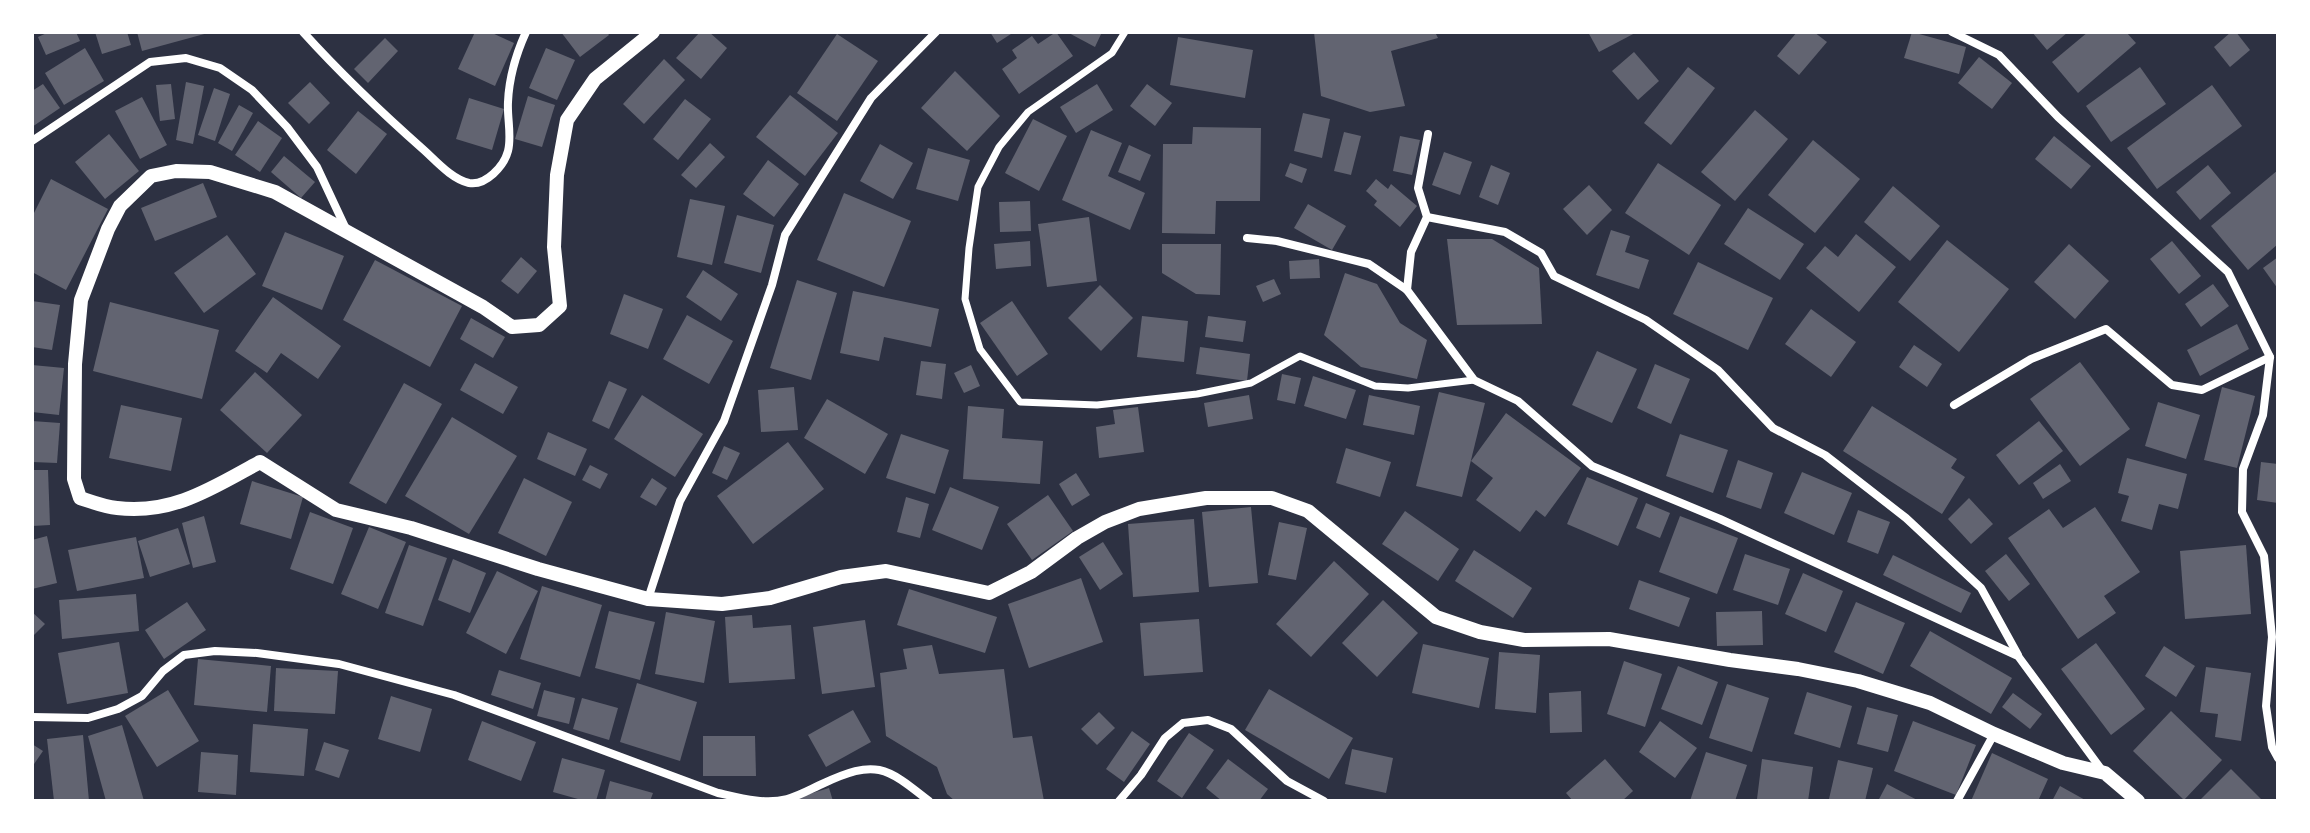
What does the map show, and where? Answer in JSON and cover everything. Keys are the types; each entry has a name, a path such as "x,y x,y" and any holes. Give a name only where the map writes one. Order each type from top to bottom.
{"street":[{"path":"303,32 416,143 454,175 472,184 493,175 509,150 508,100 513,69 526,32"},
{"path":"653,32 595,79 567,120 556,189 554,247 560,306 539,325 512,327 483,307 275,192 210,172 176,171 151,176 120,206 81,300 75,364 74,479 80,498 115,508 146,509 192,499 260,462 336,510 411,528 538,569 648,599 722,604 770,598 841,577 886,571 989,593 1031,572 1077,538 1105,522 1139,509 1206,498 1272,498 1308,511 1436,617 1480,632 1524,640 1609,639 1858,681 1930,703 2063,763 2105,773"},
{"path":"648,599 680,501 724,421 772,285 785,235 871,98 936,32"},
{"path":"1125,32 1112,53 1028,112 999,147 978,187 965,299 980,349 1020,402 1097,405 1197,394 1251,383 1300,356 1375,386 1408,388 1474,380"},
{"path":"1952,32 1999,55 2058,117 2228,272 2270,357 2263,415 2243,469 2242,512 2264,556 2272,637 2266,706 2272,747 2278,758"},
{"path":"32,141 150,62 186,58 220,68 252,90 287,127 317,167 346,230"},
{"path":"1407,290 1411,252 1427,217 1418,188 1428,134"},
{"path":"1427,217 1505,232 1541,253 1554,276 1646,320 1718,370 1773,428 1825,455 1906,518 1981,588 2018,656 2105,773 2138,801"},
{"path":"1247,238 1277,241 1369,264 1407,290 1474,380 1518,401 1592,466 1733,524 2018,656"},
{"path":"1954,405 2031,359 2106,329 2172,385 2202,390 2270,357"},
{"path":"32,717 88,718 118,709 142,696 163,671 184,655 215,651 257,653 339,664 454,695 718,793 755,801 786,800 841,775 870,768 892,773 929,801"},
{"path":"1119,801 1141,775 1165,738 1183,723 1208,720 1231,729 1287,781 1324,801"},
{"path":"1957,801 1994,734"}],"building":[{"path":"49,32 76,32 80,41 46,55 38,37"},
{"path":"95,32 127,32 131,45 102,54"},
{"path":"137,32 208,32 208,33 142,51"},
{"path":"475,32 490,32 514,43 495,86 458,69"},
{"path":"561,32 607,32 609,35 580,57"},
{"path":"700,32 709,32 727,48 701,79 676,58"},
{"path":"990,32 1014,32 997,43"},
{"path":"1056,32 1073,56 1019,94 1002,69 1017,58 1012,50 1032,36 1038,44"},
{"path":"1067,32 1102,32 1095,47"},
{"path":"1314,32 1435,32 1438,38 1391,51 1405,106 1370,112 1321,96"},
{"path":"1588,32 1637,32 1599,52"},
{"path":"1797,32 1814,32 1827,42 1799,75 1777,56"},
{"path":"1912,32 1966,47 1959,74 1904,58"},
{"path":"2032,32 2068,32 2047,50"},
{"path":"2088,32 2126,32 2136,43 2078,93 2052,62"},
{"path":"2231,32 2236,32 2250,50 2230,67 2214,47"},
{"path":"837,34 878,61 837,121 797,93"},
{"path":"1178,37 1253,50 1245,98 1170,85"},
{"path":"385,38 398,51 368,83 354,69"},
{"path":"85,48 104,81 64,105 45,73"},
{"path":"546,48 575,60 557,100 529,88"},
{"path":"1634,52 1659,81 1638,100 1612,71"},
{"path":"1979,57 2012,83 1992,109 1958,83"},
{"path":"664,59 685,80 644,124 623,104"},
{"path":"1688,67 1715,88 1671,145 1644,123"},
{"path":"2140,67 2166,104 2111,142 2086,106"},
{"path":"955,71 1000,116 967,151 921,108"},
{"path":"186,82 204,86 193,144 176,140"},
{"path":"310,82 330,103 309,124 288,103"},
{"path":"43,84 60,108 32,127 32,91"},
{"path":"171,84 175,119 160,121 156,85"},
{"path":"1097,84 1113,110 1076,133 1060,107"},
{"path":"1147,84 1172,103 1155,126 1130,106"},
{"path":"2212,85 2242,126 2157,189 2127,148"},
{"path":"214,88 230,94 215,141 198,135"},
{"path":"790,95 838,133 805,176 756,137"},
{"path":"528,96 555,105 542,147 515,139"},
{"path":"142,97 167,145 140,159 115,111"},
{"path":"469,98 504,109 492,150 456,139"},
{"path":"685,99 711,119 678,160 653,139"},
{"path":"239,105 253,113 232,151 218,143"},
{"path":"1755,110 1788,139 1735,201 1701,172"},
{"path":"358,111 387,134 356,174 327,150"},
{"path":"1303,113 1330,119 1322,158 1294,151"},
{"path":"1033,119 1067,136 1039,191 1005,173"},
{"path":"258,121 282,138 260,172 235,155"},
{"path":"1193,127 1261,128 1260,201 1216,201 1215,234 1162,233 1163,144 1192,144"},
{"path":"1091,130 1122,143 1108,176 1145,193 1130,230 1062,200"},
{"path":"1344,132 1361,136 1351,175 1334,171"},
{"path":"109,134 139,171 105,199 75,162"},
{"path":"1400,136 1420,140 1412,175 1393,171"},
{"path":"2054,136 2091,166 2071,189 2035,159"},
{"path":"1813,140 1860,179 1815,233 1768,195"},
{"path":"710,143 725,157 696,188 681,175"},
{"path":"880,144 913,163 893,199 860,181"},
{"path":"1129,145 1151,155 1140,181 1118,172"},
{"path":"928,148 970,160 958,201 916,189"},
{"path":"1444,152 1472,162 1460,195 1432,185"},
{"path":"284,156 315,182 301,198 271,172"},
{"path":"768,160 799,184 774,217 743,194"},
{"path":"1290,163 1307,169 1302,183 1285,176"},
{"path":"1658,163 1721,205 1689,255 1625,213"},
{"path":"1491,165 1510,173 1498,205 1479,197"},
{"path":"2208,165 2231,193 2200,220 2176,192"},
{"path":"2278,170 2278,244 2248,270 2211,226"},
{"path":"51,179 108,209 66,290 32,272 32,217"},
{"path":"1376,179 1388,189 1391,184 1417,206 1400,227 1374,205 1377,201 1366,191"},
{"path":"203,183 217,217 155,241 141,208"},
{"path":"1589,185 1612,210 1587,235 1563,209"},
{"path":"1893,186 1940,226 1910,261 1864,222"},
{"path":"844,193 911,221 884,287 817,260"},
{"path":"690,199 725,206 712,265 677,257"},
{"path":"1030,201 1031,231 1000,232 999,202"},
{"path":"1308,204 1346,226 1332,250 1294,228"},
{"path":"1748,208 1804,244 1780,280 1724,244"},
{"path":"737,215 774,225 761,273 724,263"},
{"path":"1089,217 1097,281 1047,287 1038,224"},
{"path":"1611,230 1630,236 1625,252 1649,260 1639,289 1596,275"},
{"path":"285,232 344,256 322,310 262,286"},
{"path":"1856,234 1896,267 1859,312 1806,268 1825,246 1838,257"},
{"path":"227,235 256,274 204,313 174,273"},
{"path":"1447,239 1492,239 1539,268 1542,324 1457,325"},
{"path":"1947,240 2009,289 1959,352 1898,302"},
{"path":"1030,241 1031,266 996,269 994,244"},
{"path":"2172,241 2201,276 2179,294 2150,259"},
{"path":"1162,244 1221,244 1220,295 1196,294 1162,273"},
{"path":"2069,244 2109,281 2075,319 2034,282"},
{"path":"521,257 537,271 518,294 501,281"},
{"path":"2278,257 2278,289 2263,268"},
{"path":"1319,259 1320,278 1290,279 1289,261"},
{"path":"375,260 462,306 430,367 343,320"},
{"path":"1698,262 1773,298 1748,350 1673,314"},
{"path":"703,270 738,294 721,321 686,297"},
{"path":"1345,273 1377,284 1400,323 1427,340 1417,379 1361,367 1324,335"},
{"path":"1274,279 1281,294 1263,302 1256,286"},
{"path":"797,280 837,293 811,380 770,368"},
{"path":"2213,284 2229,306 2201,327 2185,304"},
{"path":"1100,285 1133,318 1101,351 1068,318"},
{"path":"853,291 939,309 931,347 884,337 879,361 840,353"},
{"path":"624,294 663,309 648,349 610,334"},
{"path":"273,297 341,346 318,379 281,353 267,373 235,351"},
{"path":"32,301 60,305 52,350 32,347"},
{"path":"1012,301 1048,354 1017,376 980,323"},
{"path":"110,302 219,330 202,399 93,371"},
{"path":"1811,309 1856,342 1831,377 1785,344"},
{"path":"687,315 733,341 709,384 663,359"},
{"path":"1142,316 1188,321 1184,362 1137,357"},
{"path":"1208,316 1246,321 1243,342 1205,337"},
{"path":"471,318 505,337 493,358 460,339"},
{"path":"2237,324 2249,349 2200,376 2187,350"},
{"path":"1914,345 1942,364 1927,387 1899,367"},
{"path":"1200,347 1250,354 1247,381 1196,374"},
{"path":"1597,351 1637,369 1612,423 1572,405"},
{"path":"921,361 946,364 942,399 916,395"},
{"path":"2080,362 2130,429 2080,466 2030,399"},
{"path":"475,363 518,387 503,414 460,390"},
{"path":"1655,364 1690,379 1671,424 1637,408"},
{"path":"32,365 64,368 59,415 32,412"},
{"path":"971,365 980,386 964,393 954,373"},
{"path":"255,372 302,415 267,453 220,410"},
{"path":"1282,374 1301,378 1295,404 1277,400"},
{"path":"1313,376 1356,390 1346,419 1304,406"},
{"path":"609,381 627,389 609,429 592,421"},
{"path":"404,383 442,404 386,504 349,483"},
{"path":"794,387 798,430 761,432 758,390"},
{"path":"2222,387 2255,396 2237,468 2204,460"},
{"path":"1439,392 1485,403 1462,497 1416,486"},
{"path":"642,395 703,434 675,477 614,439"},
{"path":"1249,395 1253,419 1208,427 1204,403"},
{"path":"1369,395 1420,406 1414,435 1363,425"},
{"path":"827,399 888,434 865,474 804,438"},
{"path":"2158,402 2200,415 2186,459 2145,446"},
{"path":"121,405 182,418 171,471 109,458"},
{"path":"968,406 1004,409 1002,438 1043,441 1040,484 963,479"},
{"path":"1872,406 1957,459 1951,468 1965,477 1942,514 1843,451"},
{"path":"1138,407 1144,452 1099,458 1096,427 1115,424 1113,410"},
{"path":"1506,413 1581,468 1545,517 1536,510 1520,532 1476,500 1493,478 1471,461"},
{"path":"452,417 517,456 469,534 405,496"},
{"path":"32,421 60,423 57,463 32,462"},
{"path":"2039,421 2063,451 2019,485 1996,455"},
{"path":"548,432 587,449 575,476 537,459"},
{"path":"901,434 949,450 935,494 886,478"},
{"path":"1680,434 1728,450 1713,493 1666,476"},
{"path":"788,442 824,489 753,544 717,496"},
{"path":"724,446 740,453 727,480 712,473"},
{"path":"1346,448 1391,462 1380,497 1336,483"},
{"path":"2127,458 2187,474 2178,509 2159,504 2152,530 2121,521 2129,496 2118,493"},
{"path":"1738,460 1773,473 1761,509 1726,497"},
{"path":"2261,462 2278,464 2278,503 2257,500"},
{"path":"2060,464 2071,481 2043,499 2033,483"},
{"path":"590,465 608,474 600,489 582,480"},
{"path":"32,470 48,470 50,525 32,526"},
{"path":"1802,472 1852,493 1834,535 1784,513"},
{"path":"1076,473 1090,495 1072,506 1059,484"},
{"path":"1587,477 1638,498 1618,546 1567,524"},
{"path":"524,478 572,502 546,556 498,533"},
{"path":"652,478 667,488 656,506 640,497"},
{"path":"252,481 303,497 291,539 240,524"},
{"path":"950,487 999,507 982,550 932,530"},
{"path":"1048,495 1073,531 1032,560 1007,524"},
{"path":"906,497 929,504 920,538 897,532"},
{"path":"1969,498 1993,524 1971,544 1948,519"},
{"path":"1646,503 1670,513 1660,538 1636,528"},
{"path":"1251,507 1258,583 1209,587 1202,512"},
{"path":"2095,507 2140,572 2104,596 2116,613 2078,639 2008,538 2049,509 2063,528"},
{"path":"1858,510 1890,522 1878,554 1847,542"},
{"path":"1405,511 1459,549 1438,581 1382,544"},
{"path":"310,512 353,528 333,584 290,569"},
{"path":"204,516 216,562 193,568 182,523"},
{"path":"1680,516 1738,538 1717,594 1659,572"},
{"path":"1194,519 1199,592 1133,597 1128,524"},
{"path":"1279,522 1307,528 1296,580 1268,575"},
{"path":"369,527 406,542 378,609 341,594"},
{"path":"178,528 190,564 150,577 138,541"},
{"path":"47,536 57,583 32,589 32,540"},
{"path":"136,537 144,578 77,591 68,550"},
{"path":"1103,542 1123,574 1100,590 1079,557"},
{"path":"409,545 447,558 423,626 385,613"},
{"path":"2246,545 2251,614 2185,619 2180,551"},
{"path":"1474,550 1532,588 1513,618 1455,581"},
{"path":"1745,554 1790,569 1778,605 1733,590"},
{"path":"2006,554 2030,584 2009,601 1985,571"},
{"path":"1893,555 1971,593 1961,613 1883,575"},
{"path":"453,559 486,573 470,613 438,600"},
{"path":"1334,561 1369,594 1311,657 1276,624"},
{"path":"497,571 538,591 506,654 466,633"},
{"path":"1803,573 1843,591 1826,632 1785,614"},
{"path":"1081,578 1103,642 1029,668 1008,604"},
{"path":"1639,580 1690,598 1679,627 1629,609"},
{"path":"542,586 602,605 580,677 520,659"},
{"path":"909,589 997,617 985,653 897,625"},
{"path":"136,594 139,631 62,639 59,600"},
{"path":"1383,600 1418,633 1377,677 1342,643"},
{"path":"187,602 206,630 164,659 145,630"},
{"path":"1856,602 1905,623 1883,674 1834,652"},
{"path":"609,611 655,622 640,680 595,668"},
{"path":"1762,611 1763,645 1717,646 1716,612"},
{"path":"32,612 45,624 32,637"},
{"path":"666,612 715,621 704,683 655,674"},
{"path":"752,615 753,628 791,625 795,679 729,683 725,617"},
{"path":"1199,619 1203,672 1144,676 1140,623"},
{"path":"865,620 875,687 822,694 813,627"},
{"path":"1930,631 2012,678 1991,714 1910,666"},
{"path":"119,642 128,693 67,704 58,653"},
{"path":"2096,643 2145,709 2111,735 2061,669"},
{"path":"1423,644 1489,658 1479,708 1412,693"},
{"path":"932,645 939,674 1004,669 1013,738 1032,736 1044,801 955,801 947,794 937,767 886,736 880,673 907,669 903,649"},
{"path":"2164,646 2195,666 2176,697 2145,676"},
{"path":"1499,652 1540,655 1536,713 1495,709"},
{"path":"198,659 271,666 267,712 194,705"},
{"path":"1624,661 1662,674 1645,727 1607,714"},
{"path":"1678,666 1718,682 1702,725 1661,709"},
{"path":"2206,667 2251,673 2241,741 2215,737 2218,714 2200,712"},
{"path":"276,668 338,671 335,714 274,711"},
{"path":"499,670 541,683 533,709 491,695"},
{"path":"637,683 697,702 680,761 620,742"},
{"path":"1727,684 1769,698 1752,752 1709,738"},
{"path":"1269,689 1353,738 1329,779 1245,730"},
{"path":"168,690 199,741 157,767 125,716"},
{"path":"544,690 575,698 569,724 537,716"},
{"path":"1581,691 1582,732 1550,733 1549,693"},
{"path":"1807,692 1852,706 1840,748 1794,734"},
{"path":"2013,693 2042,714 2030,729 2002,707"},
{"path":"391,696 432,709 420,752 378,739"},
{"path":"582,698 618,708 609,740 573,729"},
{"path":"1867,707 1898,715 1888,752 1857,744"},
{"path":"853,710 871,742 826,767 808,735"},
{"path":"2171,711 2222,760 2184,800 2133,751"},
{"path":"1099,712 1115,728 1097,745 1081,729"},
{"path":"482,721 536,742 521,781 468,760"},
{"path":"1660,721 1697,748 1675,778 1639,752"},
{"path":"1913,721 1976,745 1956,795 1894,771"},
{"path":"253,724 308,729 304,776 250,772"},
{"path":"122,725 144,801 106,801 88,736"},
{"path":"1132,731 1150,744 1124,782 1106,769"},
{"path":"1189,733 1214,750 1182,798 1157,781"},
{"path":"83,735 89,801 54,801 47,739"},
{"path":"703,736 755,736 756,776 703,776"},
{"path":"324,742 349,750 339,778 315,770"},
{"path":"32,744 43,751 32,767"},
{"path":"1352,749 1393,758 1386,793 1345,784"},
{"path":"201,752 238,755 236,795 198,792"},
{"path":"1706,752 1747,765 1735,801 1690,801"},
{"path":"1992,753 2048,779 2038,801 1971,801"},
{"path":"562,758 605,770 596,801 553,792"},
{"path":"1228,759 1268,789 1259,801 1222,801 1206,788"},
{"path":"1605,759 1633,791 1622,801 1573,801 1566,793"},
{"path":"1762,759 1813,767 1808,801 1757,799"},
{"path":"1838,760 1873,768 1865,801 1829,799"},
{"path":"2231,769 2263,801 2199,801"},
{"path":"610,781 653,793 650,801 605,801"},
{"path":"1887,784 1919,801 1878,801"},
{"path":"2060,786 2087,801 2052,801"},
{"path":"829,788 833,801 789,801 789,800"}]}
